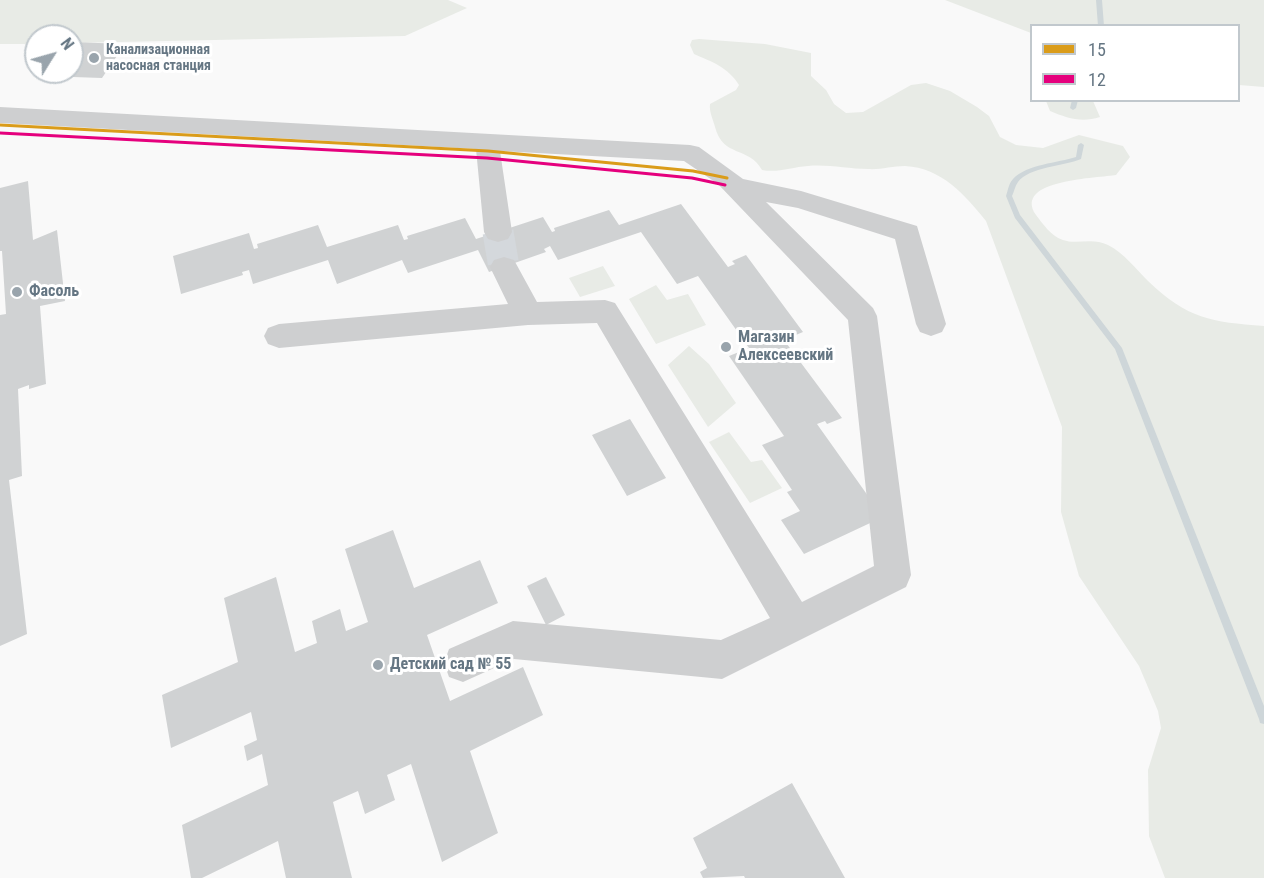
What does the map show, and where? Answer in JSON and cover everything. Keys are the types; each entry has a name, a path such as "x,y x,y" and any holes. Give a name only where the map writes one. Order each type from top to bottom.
{"street":[{"path":"0,115 690,153 731,182 862,316 893,575 722,660 513,640 463,663"},
{"path":"0,125 488,151 693,171 801,200 907,233 931,324"},
{"path":"488,151 498,232"},
{"path":"504,267 528,314"},
{"path":"279,336 528,314 605,311 795,624"}],"shaded area":[{"path":"0,0 448,0 467,8 405,36 84,43 84,24 24,24 24,44 0,44"},
{"path":"945,0 1264,0 1264,87 1240,85 1240,24 1030,24 1030,33"},
{"path":"692,40 765,44 811,53 811,76 826,90 834,104 846,113 863,112 911,85 926,83 950,91 977,107 989,116 1000,137 1016,145 1043,148 1079,135 1123,146 1130,157 1116,175 1077,179 1047,187 1036,194 1032,203 1041,222 1051,233 1063,240 1096,242 1114,248 1162,294 1188,311 1229,323 1264,326 1264,878 1165,878 1149,836 1148,770 1161,728 1158,711 1139,666 1079,576 1061,512 1062,427 986,221 952,184 918,168 905,166 873,169 815,166 762,170 757,163 730,148 719,137 710,104 736,90 739,85 725,69 694,54 690,45"},
{"path":"1046,102 1093,102 1100,117 1080,120 1050,111"},
{"path":"603,266 615,286 580,297 569,278"},
{"path":"656,285 667,300 688,294 706,325 656,344 629,299"},
{"path":"689,346 709,364 736,403 708,427 668,365"},
{"path":"729,432 751,462 762,460 782,488 750,503 709,442"}],"building":[{"name":"Канализационная насосная станция","path":"84,42 125,44 102,78 84,77"},
{"path":"28,181 33,240 57,230 65,301 40,306 46,384 29,389 29,385 18,389 22,476 9,480 27,634 0,646 0,315 6,314 2,251 0,251 0,188"},
{"path":"681,204 728,267 735,264 732,261 746,255 803,332 791,337 788,333 781,336 842,418 827,424 825,421 817,424 883,517 804,554 781,520 800,511 787,492 792,490 762,445 784,436 729,356 749,348 698,276 677,284 641,232 558,260 550,246 544,249 546,252 489,272 478,250 408,273 402,260 337,284 328,260 253,284 249,270 242,272 243,275 181,294 173,256 249,233 254,249 258,248 257,244 318,225 327,247 398,225 404,240 408,239 407,236 465,218 476,239 543,217 552,232 555,231 554,228 609,210 619,225"},
{"path":"630,419 666,478 627,496 592,435"},
{"path":"393,530 414,588 480,560 498,603 427,635 450,701 523,667 543,715 470,751 498,833 442,862 411,764 387,775 395,800 365,814 358,791 333,802 352,878 286,878 278,841 202,878 191,878 182,825 268,785 262,754 247,761 244,746 257,740 251,712 171,748 162,695 238,662 224,598 276,577 295,652 317,643 312,621 340,609 346,631 368,622 345,549"},
{"path":"546,577 565,615 546,625 527,586"},
{"path":"792,783 845,878 745,878 744,876 703,878 700,872 707,868 693,838"}],"waterway":[{"path":"1099,0 1101,24"},
{"path":"1073,108 1074,102"},
{"path":"1081,145 1079,158 1023,174 1014,182 1009,196 1017,216 1118,348 1264,719"}],"tunnel":[{"path":"498,232 504,267"}],"transit line":[{"name":"15","path":"0,125 488,151 693,171 727,178"},
{"name":"12","path":"0,133 487,158 692,178 725,185"}],"place":[{"name":"Канализационная насосная станция","path":"94,58"},
{"name":"Фасоль","path":"17,292"},
{"name":"Магазин Алексеевский","path":"726,347"},
{"name":"Детский сад № 55","path":"378,665"}]}
